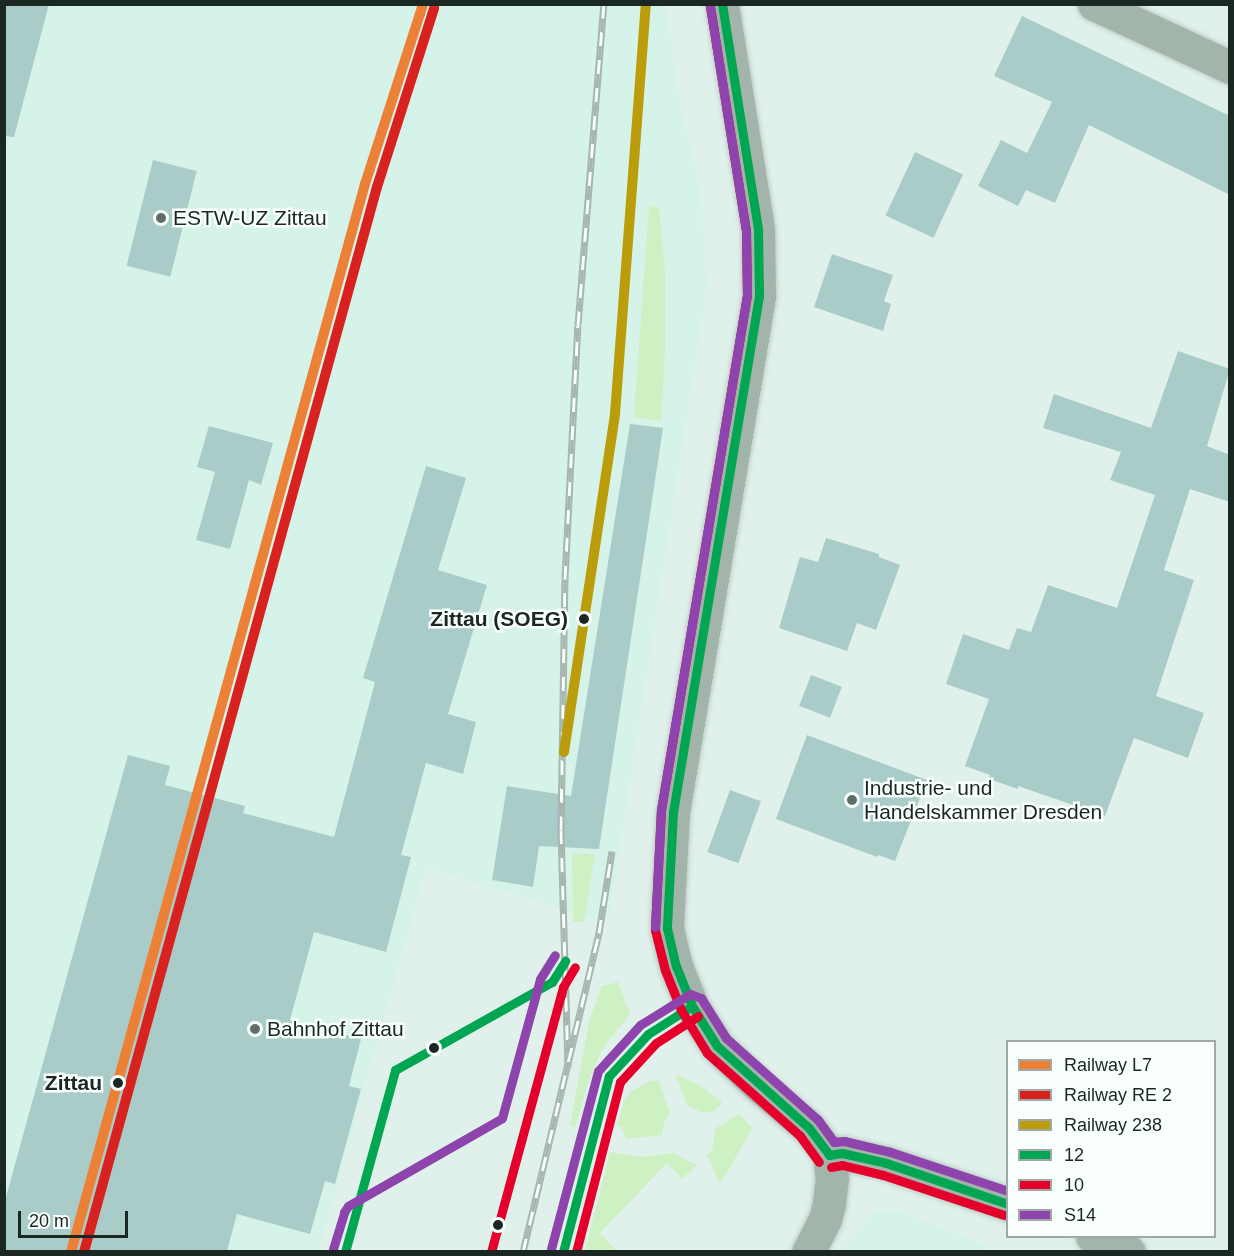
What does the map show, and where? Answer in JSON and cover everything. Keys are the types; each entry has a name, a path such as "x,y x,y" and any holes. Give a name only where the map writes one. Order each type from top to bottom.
{"street":[{"path":"722,4 758,231 759,296 673,812 667,928 676,966 692,1006 717,1046 809,1128 829,1155 832,1178 829,1204 825,1219 808,1251"},
{"path":"1094,4 1230,67"},
{"path":"829,1155 842,1153 886,1163 1006,1203"},
{"path":"1097,1238 1130,1251"}],"shaded area":[{"path":"5,5 666,5 679,98 701,194 707,287 609,918 603,922 426,868 319,1251 5,1252"},
{"path":"875,1211 899,1211 988,1246 985,1252 841,1251"}],"green space":[{"path":"649,207 659,208 665,271 665,355 661,421 634,417"},
{"path":"572,854 595,854 584,922 573,922"},
{"path":"618,982 630,1014 603,1048 590,1077 575,1128 570,1126 589,1021 602,986"},
{"path":"675,1074 700,1085 722,1102 715,1111 702,1113 687,1105"},
{"path":"650,1081 659,1081 670,1114 665,1120 662,1135 626,1139 622,1128 617,1125 624,1102 630,1092"},
{"path":"739,1114 753,1128 720,1184 707,1155 712,1151 715,1129"},
{"path":"610,1152 641,1157 673,1153 697,1165 682,1179 667,1163 600,1233 616,1250 585,1251"}],"building":[{"path":"4,4 49,4 14,137 4,136"},
{"path":"1022,16 1230,116 1230,195 1089,125 1055,203 1026,190 1018,206 978,186 1001,140 1027,153 1052,102 994,76"},
{"path":"915,152 963,174 933,238 885,215"},
{"name":"ESTW-UZ Zittau","path":"153,160 197,171 170,277 127,266"},
{"path":"832,254 893,275 884,301 891,304 883,331 814,307"},
{"path":"1178,351 1230,369 1207,446 1230,455 1230,502 1190,489 1164,570 1194,580 1156,696 1204,713 1188,758 1134,738 1105,816 1018,786 1018,789 989,779 990,775 965,766 989,699 946,684 963,634 1009,650 1017,628 1031,632 1048,585 1117,608 1155,495 1110,480 1121,452 1043,428 1054,394 1151,428"},
{"path":"630,424 663,428 599,849 539,846 533,887 492,880 507,786 571,796"},
{"path":"209,426 273,443 261,485 249,480 230,549 196,540 215,472 197,467"},
{"path":"426,466 466,478 438,570 487,585 448,714 476,722 463,774 426,763 401,855 411,857 386,952 314,932 290,1020 361,1039 349,1086 361,1089 335,1184 325,1181 310,1234 237,1214 227,1251 4,1251 4,1204 128,755 170,766 165,785 245,806 243,813 334,837 375,682 363,678"},
{"path":"826,538 879,554 879,557 900,565 876,630 857,623 847,651 779,628 800,557 818,562"},
{"path":"811,675 842,687 830,718 799,706"},
{"name":"Industrie- und Handelskammer Dresden","path":"807,735 927,780 895,861 878,855 877,857 776,819"},
{"path":"730,790 761,801 738,863 707,852"}],"railway":[{"path":"568,1067 561,830 565,579 578,325 604,4"},
{"path":"523,1252 599,933 612,851"}],"rail line":[{"name":"L7","path":"71,1252 365,184 423,4"},
{"name":"238","path":"564,752 615,414 646,4"}],"transit line":[{"name":"12","path":"722,4 758,230 759,296 673,812 667,928 676,966 692,1006 717,1046 809,1128 829,1155"},
{"name":"10","path":"710,6 746,231 747,295 661,810 655,930 665,970 681,1010 707,1053 800,1136 819,1162"},
{"name":"S14","path":"655,927 661,810 747,295 746,231 710,6"},
{"path":"84,1252 377,187 434,8"},
{"name":"S14","path":"333,1249 344,1212 348,1206 502,1118 540,979 555,955"},
{"name":"12","path":"395,1070 552,982 565,961"},
{"name":"10","path":"491,1252 563,987 575,967"},
{"name":"S14","path":"551,1249 598,1071 640,1025 690,994 701,998 726,1038 818,1120 834,1142 844,1141 890,1152 1006,1190"},
{"name":"12","path":"563,1252 609,1076 648,1034 692,1006"},
{"name":"10","path":"576,1252 620,1082 656,1043 698,1016"},
{"name":"12","path":"345,1252 395,1070"},
{"name":"12","path":"829,1155 842,1153 886,1163 1006,1203"},
{"name":"10","path":"831,1167 842,1165 883,1175 1004,1215"}],"place":[{"name":"ESTW-UZ Zittau","path":"161,218"},
{"name":"Zittau (SOEG)","path":"584,619"},
{"name":"Industrie- und Handelskammer Dresden","path":"852,800"},
{"name":"Bahnhof Zittau","path":"255,1029"},
{"name":"Zittau","path":"118,1083"}]}
